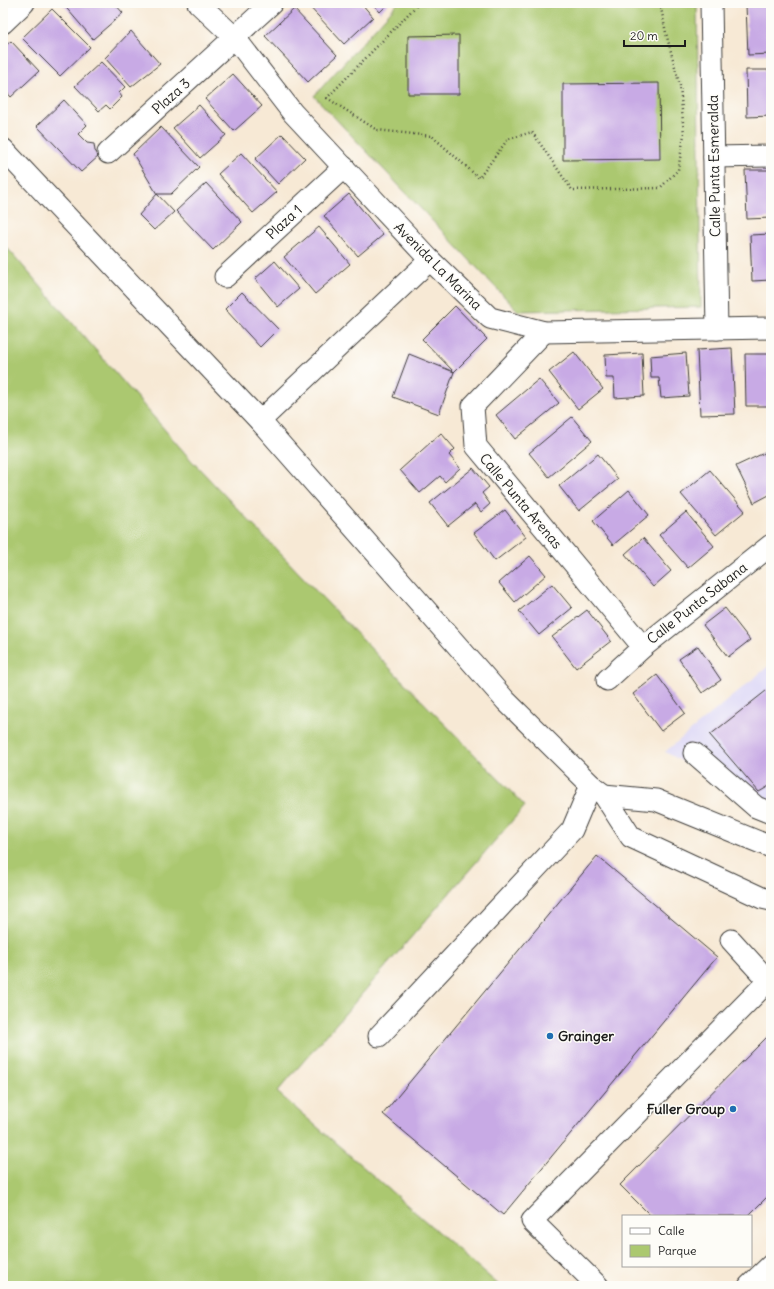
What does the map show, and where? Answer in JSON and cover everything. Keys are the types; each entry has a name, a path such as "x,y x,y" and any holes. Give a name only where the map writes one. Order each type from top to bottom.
{"street":[{"path":"3,23 24,3"},
{"name":"Avenida La Marina","path":"198,3 234,38 292,112 430,260 490,318 544,332 771,328"},
{"name":"Plaza 3","path":"108,153 272,3"},
{"name":"Calle Punta Esmeralda","path":"711,3 716,329"},
{"path":"3,149 260,421 506,701 598,790 631,837 762,898 771,900"},
{"path":"714,158 771,156"},
{"name":"Plaza 1","path":"225,277 344,167"},
{"path":"260,421 430,260"},
{"name":"Calle Punta Arenas","path":"544,332 473,406 476,446 643,647"},
{"name":"Calle Punta Sabana","path":"607,680 643,647 771,545"},
{"path":"694,753 756,807 771,812"},
{"path":"598,790 656,800 771,847"},
{"path":"379,1036 572,830 598,790"},
{"path":"598,1286 532,1221 770,981 731,940"},
{"path":"749,1286 771,1265"}],"path":[{"path":"419,3 327,98 377,130 432,136 479,178 508,139 532,132 572,190 660,188 678,170 684,135 680,86 660,3"}],"shaded area":[{"path":"771,664 771,810 665,752"}],"green space":[{"path":"398,3 697,3 701,307 518,311 314,96"},
{"path":"3,243 191,460 382,660 525,806 277,1092 500,1286 3,1286"}],"building":[{"path":"62,3 114,3 123,13 93,39"},
{"path":"306,3 361,3 373,17 344,44"},
{"path":"372,3 389,3 380,12"},
{"path":"771,4 771,54 748,55 746,5"},
{"path":"52,9 90,47 60,76 22,38"},
{"path":"294,9 337,55 308,82 265,36"},
{"path":"131,31 160,64 131,87 105,58"},
{"path":"459,35 459,94 408,94 408,36"},
{"path":"11,41 39,71 11,97 3,88 3,76 5,75 3,72 3,48"},
{"path":"101,62 125,87 119,93 122,97 110,109 106,105 99,111 75,86"},
{"path":"746,70 771,70 771,116 747,117"},
{"path":"233,74 262,106 234,131 205,99"},
{"path":"659,83 660,159 563,160 563,84"},
{"path":"64,100 87,125 78,134 87,143 94,144 95,151 99,156 81,172 37,126"},
{"path":"199,105 226,135 200,158 173,128"},
{"path":"161,127 199,167 171,194 157,194 133,154"},
{"path":"282,134 305,158 278,184 255,159"},
{"path":"241,153 277,192 253,213 218,174"},
{"path":"745,170 771,170 771,218 747,219"},
{"path":"206,183 242,222 213,250 176,211"},
{"path":"157,194 174,212 154,230 139,215"},
{"path":"349,194 383,235 358,256 324,216"},
{"path":"319,227 350,264 315,294 284,257"},
{"path":"771,234 771,280 752,281 750,235"},
{"path":"275,261 299,289 278,307 255,279"},
{"path":"242,292 278,329 260,347 225,309"},
{"path":"455,306 487,339 454,372 422,339"},
{"path":"732,348 735,414 700,415 697,350"},
{"path":"574,352 603,389 578,409 549,372"},
{"path":"642,353 644,396 615,398 614,378 606,378 605,355"},
{"path":"686,353 689,396 661,398 659,378 651,378 650,356"},
{"path":"409,354 454,372 439,414 393,397"},
{"path":"745,354 771,354 771,406 746,406"},
{"path":"539,379 559,403 515,439 496,415"},
{"path":"572,417 592,441 549,477 529,453"},
{"path":"441,433 455,449 449,455 460,468 445,482 440,476 420,493 400,470"},
{"path":"764,453 771,468 771,494 754,503 736,466"},
{"path":"598,454 618,479 579,511 559,486"},
{"path":"473,468 489,487 482,493 490,504 481,512 475,504 448,526 430,503"},
{"path":"710,470 745,511 716,535 681,494"},
{"path":"629,490 649,515 613,545 593,521"},
{"path":"505,510 526,537 495,561 474,533"},
{"path":"686,512 714,546 688,568 659,535"},
{"path":"643,538 671,571 653,587 625,554"},
{"path":"530,556 546,575 515,602 499,583"},
{"path":"552,584 572,608 539,635 519,611"},
{"path":"725,608 750,640 728,657 703,625"},
{"path":"587,610 611,641 576,668 552,637"},
{"path":"698,646 721,680 702,693 679,659"},
{"path":"657,675 685,713 661,731 633,694"},
{"path":"771,687 771,785 759,792 710,735"},
{"name":"Grainger","path":"597,856 717,957 503,1215 383,1114"},
{"name":"Fuller Group","path":"771,1033 771,1193 749,1215 650,1215 620,1185"}],"place":[{"name":"Grainger","path":"550,1036"},
{"name":"Fuller Group","path":"733,1109"}]}
